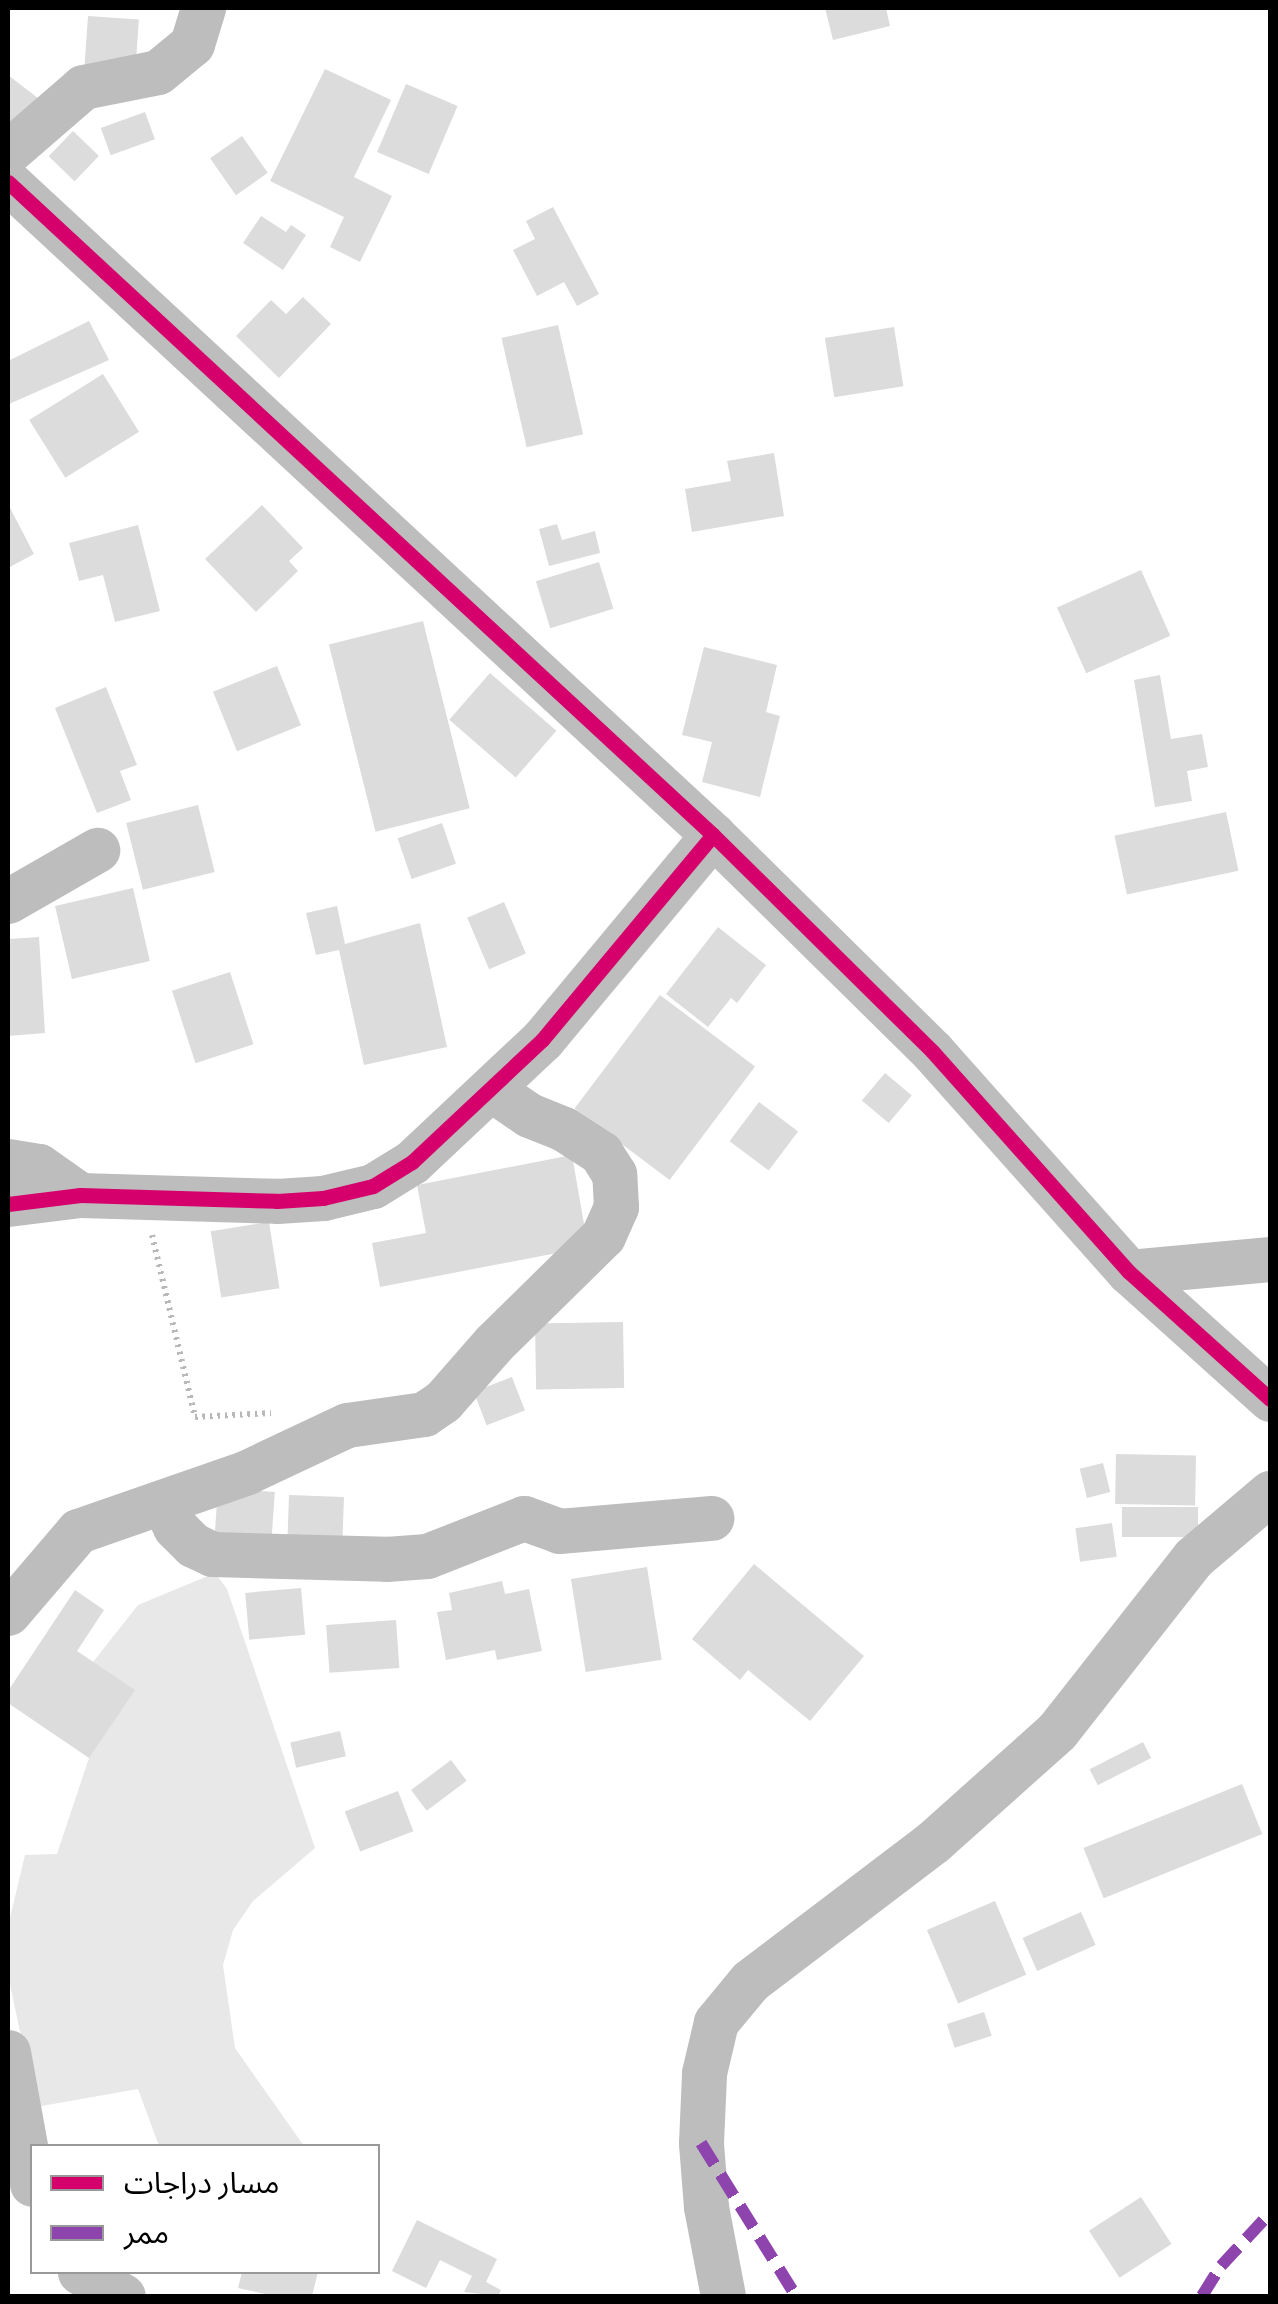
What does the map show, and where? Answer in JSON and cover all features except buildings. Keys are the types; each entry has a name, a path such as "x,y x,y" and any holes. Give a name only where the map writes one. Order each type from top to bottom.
{"street":[{"path":"8,152 84,88 158,72 192,44 203,8"},
{"path":"8,182 713,835 932,1052 1129,1272 1270,1399"},
{"path":"8,1204 80,1195 277,1201 324,1198 356,1190 412,1162 542,1040 713,835"},
{"path":"8,901 97,850"},
{"path":"8,1613 78,1531 247,1472 347,1424 424,1414 443,1401 494,1343 603,1236 616,1207 614,1174 600,1153 564,1128 529,1116 491,1089"},
{"path":"8,1161 38,1166 80,1195"},
{"path":"1129,1272 1270,1259"},
{"path":"723,2296 706,2207 701,2143 704,2073 716,2022 750,1981 933,1842 1057,1731 1193,1558 1270,1492"},
{"path":"163,1502 175,1527 194,1545 212,1554 386,1559 427,1556 524,1518 560,1531 710,1518"},
{"path":"8,2052 30,2173"},
{"path":"84,2274 122,2296"}],"path":[{"path":"151,1232 196,1416"}],"shaded area":[{"path":"215,1573 227,1589 315,1848 253,1901 233,1930 223,1965 235,2048 303,2144 158,2144 138,2089 36,2107 8,1975 8,1926 25,1855 57,1854 89,1758 93,1662 138,1605"}],"marked path":[{"path":"701,2143 796,2296"},
{"path":"1202,2296 1221,2266 1270,2213"}],"cycle path":[{"path":"8,182 713,835 932,1051 1129,1272 1270,1399"},
{"path":"8,1204 80,1195 277,1201 323,1198 373,1186 412,1162 542,1040 713,835"}]}
